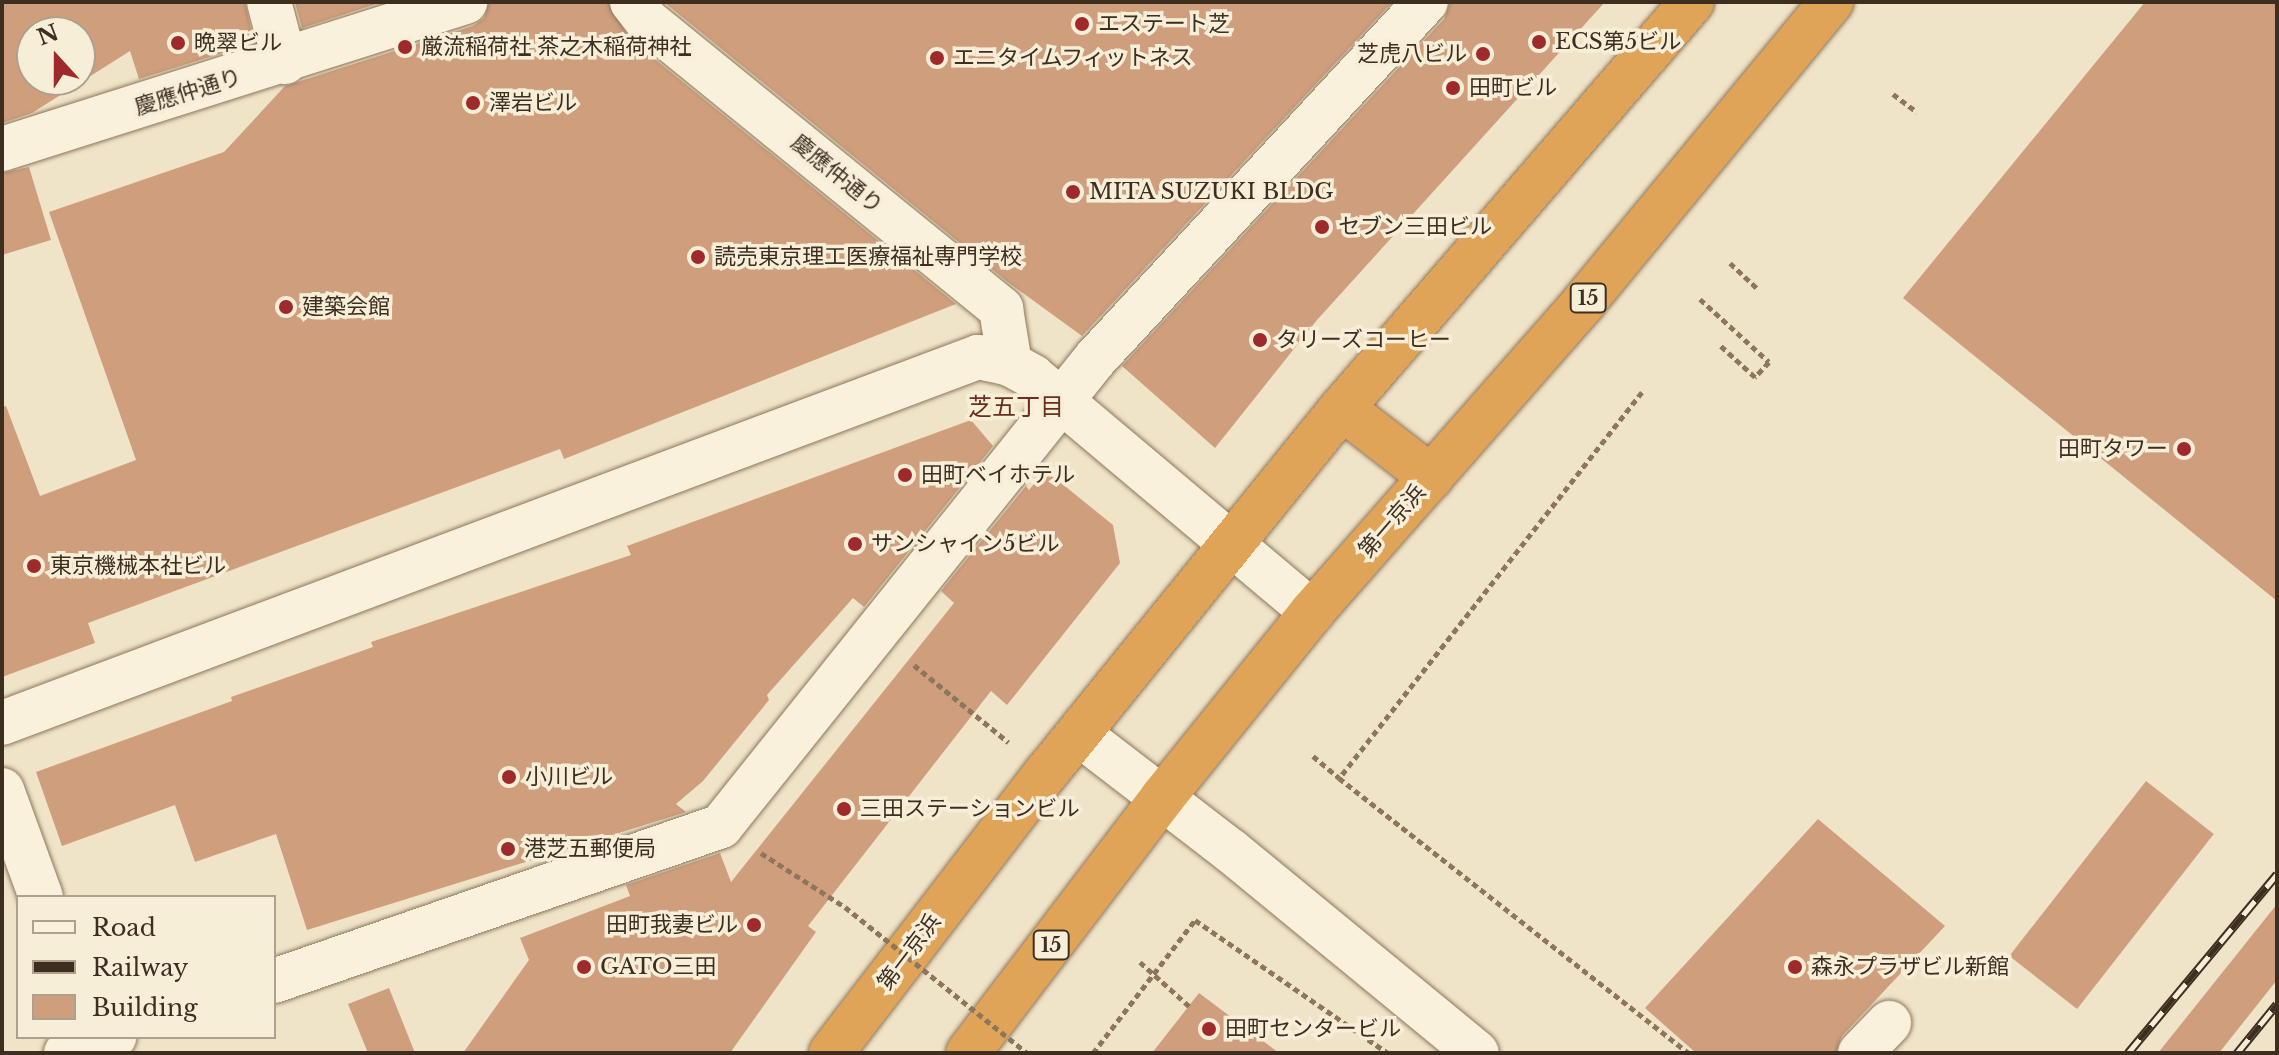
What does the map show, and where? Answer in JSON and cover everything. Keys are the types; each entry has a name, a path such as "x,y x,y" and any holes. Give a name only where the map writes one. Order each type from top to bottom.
{"highway":[{"name":"第一京浜","path":"831,1053 1047,772 1342,408 1692,2"},
{"name":"第一京浜","path":"968,1053 1162,798 1312,612 1584,302 1831,2"},
{"path":"1342,408 1431,477"}],"street":[{"path":"269,2 285,62"},
{"name":"慶應仲通り","path":"2,149 285,62 465,2"},
{"name":"慶應仲通り","path":"632,2 646,20 1001,309 1010,364"},
{"path":"276,980 721,826 1060,400 1422,3"},
{"path":"2,723 949,365 978,357 1010,364 1060,400 1312,612"},
{"path":"1079,734 1231,851 1477,1053"},
{"path":"2,790 40,895"}],"path":[{"path":"1893,94 1917,112"},
{"path":"1730,263 1757,288"},
{"path":"1700,299 1769,362 1755,377 1720,345"},
{"path":"1339,778 1642,392"},
{"path":"876,635 1047,772"},
{"path":"1313,756 1688,1053"},
{"path":"721,826 845,907 1027,1053"},
{"path":"1093,1053 1195,920 1388,1053"},
{"path":"1140,962 1189,1006"}],"building":[{"path":"2,2 245,2 254,43 139,79 130,51 96,73 96,16 16,16 16,96 59,96 32,113 2,123"},
{"path":"295,2 382,2 302,28"},
{"path":"489,2 608,2 630,39 956,304 564,459 560,449 88,623 95,643 2,677 2,407 6,406 40,496 136,460 49,212 224,152 285,86 473,26 484,18"},
{"path":"664,2 1392,2 1082,336 1009,283"},
{"path":"1450,2 1605,2 1317,320 1215,448 1122,366 1444,19"},
{"name":"田町タワー","path":"2145,2 2277,2 2277,601 1903,298"},
{"path":"29,167 51,240 2,255 2,173"},
{"path":"971,420 993,446 864,607 853,598 767,695 769,700 703,781 676,804 686,812 307,930 276,834 195,862 175,805 62,846 36,772 232,701 231,697 373,647 371,642 631,555 627,546"},
{"path":"1045,470 1113,525 1120,563 1007,705 991,691 808,926 816,932 730,1053 463,1053 529,960 520,938 630,896 626,885 720,853 731,882 954,603 941,591 1026,486 1029,490"},
{"path":"2146,781 2214,834 2077,1009 2009,956"},
{"name":"森永プラザビル新館","path":"1818,819 1945,926 1842,1036 1836,1053 1696,1053 1645,1008"},
{"path":"2277,904 2277,980 2219,1053 2158,1053"},
{"path":"389,988 415,1053 368,1053 348,1004"},
{"name":"田町センタービル","path":"1199,993 1279,1053 1152,1053"}],"railway":[{"path":"2128,1053 2277,874"},
{"path":"2237,1053 2277,1004"}],"place":[{"name":"エステート芝","path":"1082,24"},
{"name":"ECS第5ビル","path":"1539,42"},
{"name":"晩翠ビル","path":"178,43"},
{"name":"厳流稲荷社 茶之木稲荷神社","path":"405,47"},
{"name":"芝虎八ビル","path":"1483,54"},
{"name":"エニタイムフィットネス","path":"937,58"},
{"name":"田町ビル","path":"1453,88"},
{"name":"澤岩ビル","path":"473,103"},
{"name":"MITA SUZUKI BLDG","path":"1073,192"},
{"name":"セブン三田ビル","path":"1322,227"},
{"name":"読売東京理工医療福祉専門学校","path":"698,257"},
{"name":"建築会館","path":"286,307"},
{"name":"タリーズコーヒー","path":"1260,340"},
{"name":"田町タワー","path":"2184,449"},
{"name":"田町ベイホテル","path":"905,475"},
{"name":"サンシャイン5ビル","path":"855,544"},
{"name":"東京機械本社ビル","path":"34,566"},
{"name":"小川ビル","path":"509,777"},
{"name":"三田ステーションビル","path":"844,809"},
{"name":"港芝五郵便局","path":"508,849"},
{"name":"田町我妻ビル","path":"754,925"},
{"name":"GATO三田","path":"584,967"},
{"name":"森永プラザビル新館","path":"1795,967"},
{"name":"田町センタービル","path":"1209,1029"}],"district":[{"name":"芝五丁目","path":"1016,407"}]}
